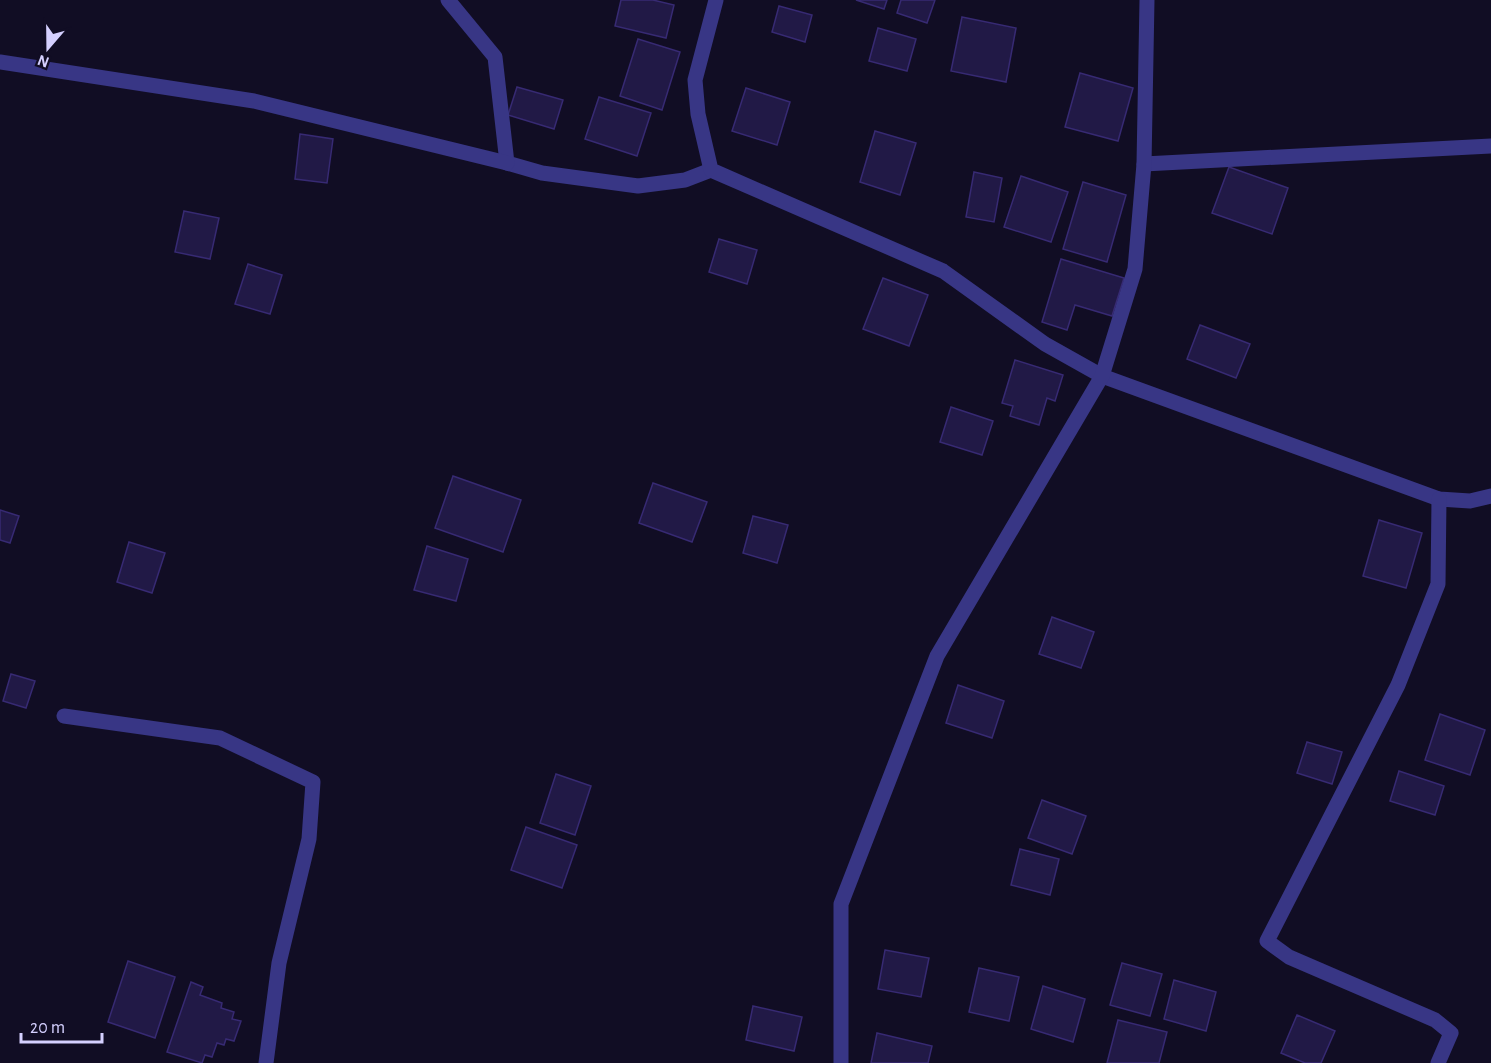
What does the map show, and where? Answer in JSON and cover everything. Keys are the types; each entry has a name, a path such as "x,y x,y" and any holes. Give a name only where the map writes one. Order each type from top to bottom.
{"street":[{"path":"448,0 495,57 507,163"},
{"path":"711,170 698,114 695,80 716,0"},
{"path":"841,1063 841,904 937,656 1102,376 1136,269 1144,164 1147,0"},
{"path":"0,62 254,101 542,172 638,186 685,180 711,170 942,271 1046,344 1102,376 1439,499 1470,501 1491,496"},
{"path":"1144,164 1491,147"},
{"path":"1438,1063 1451,1033 1435,1020 1289,957 1267,941 1398,686 1438,584 1439,499"},
{"path":"63,716 220,738 313,782 309,839 279,963 266,1063"}],"building":[{"path":"621,0 653,0 674,5 666,38 615,26"},
{"path":"856,0 887,0 884,9"},
{"path":"901,0 935,0 927,23 897,13"},
{"path":"779,6 812,15 805,42 772,32"},
{"path":"962,17 1016,28 1006,82 951,71"},
{"path":"878,28 916,39 907,71 869,61"},
{"path":"638,39 680,52 662,110 620,96"},
{"path":"1080,73 1133,88 1118,141 1065,127"},
{"path":"517,87 563,100 554,129 508,115"},
{"path":"746,88 790,102 777,145 732,131"},
{"path":"599,97 651,113 637,156 585,139"},
{"path":"875,131 916,143 900,195 860,182"},
{"path":"300,134 333,139 327,183 295,179"},
{"path":"1229,167 1288,188 1272,234 1212,213"},
{"path":"974,172 1002,178 994,222 966,217"},
{"path":"1021,176 1068,192 1051,242 1004,227"},
{"path":"1083,182 1126,195 1107,262 1063,249"},
{"path":"184,211 219,218 210,259 175,252"},
{"path":"719,239 757,250 747,284 709,272"},
{"path":"1061,259 1124,278 1112,316 1075,305 1067,330 1042,322"},
{"path":"248,264 282,275 270,314 235,304"},
{"path":"883,278 928,295 909,346 863,329"},
{"path":"1200,325 1250,344 1236,378 1187,359"},
{"path":"1015,360 1063,375 1055,401 1047,398 1039,425 1010,416 1013,406 1002,403"},
{"path":"951,407 993,421 982,455 940,442"},
{"path":"453,476 521,500 503,552 435,528"},
{"path":"653,483 707,502 692,542 639,523"},
{"path":"0,510 19,516 10,543 0,540"},
{"path":"753,516 788,525 777,563 743,553"},
{"path":"1379,520 1422,533 1406,588 1363,576"},
{"path":"129,542 165,553 152,593 117,582"},
{"path":"427,546 468,559 456,601 414,590"},
{"path":"1052,617 1094,632 1081,668 1039,654"},
{"path":"11,674 35,681 26,708 3,701"},
{"path":"958,685 1004,701 992,738 946,723"},
{"path":"1440,714 1485,730 1470,775 1425,760"},
{"path":"1307,742 1342,752 1332,784 1297,773"},
{"path":"1399,771 1444,786 1435,815 1390,801"},
{"path":"556,774 591,786 575,835 540,823"},
{"path":"1042,800 1086,816 1072,854 1028,838"},
{"path":"526,827 577,845 562,888 511,870"},
{"path":"1020,849 1059,859 1050,895 1011,885"},
{"path":"885,950 929,958 921,997 878,989"},
{"path":"128,961 175,977 155,1038 108,1022"},
{"path":"1122,963 1162,974 1150,1016 1110,1005"},
{"path":"979,968 1019,977 1009,1021 969,1012"},
{"path":"1174,980 1216,992 1206,1031 1164,1019"},
{"path":"191,982 203,987 200,995 222,1003 221,1008 234,1012 232,1019 241,1021 234,1041 226,1039 224,1045 217,1043 212,1057 205,1055 202,1063 167,1052"},
{"path":"1043,986 1085,999 1073,1042 1031,1029"},
{"path":"753,1006 802,1017 794,1051 746,1040"},
{"path":"1297,1015 1335,1031 1321,1063 1305,1063 1281,1053"},
{"path":"1118,1020 1167,1032 1159,1063 1107,1063"},
{"path":"877,1033 932,1046 928,1063 871,1063"}]}
